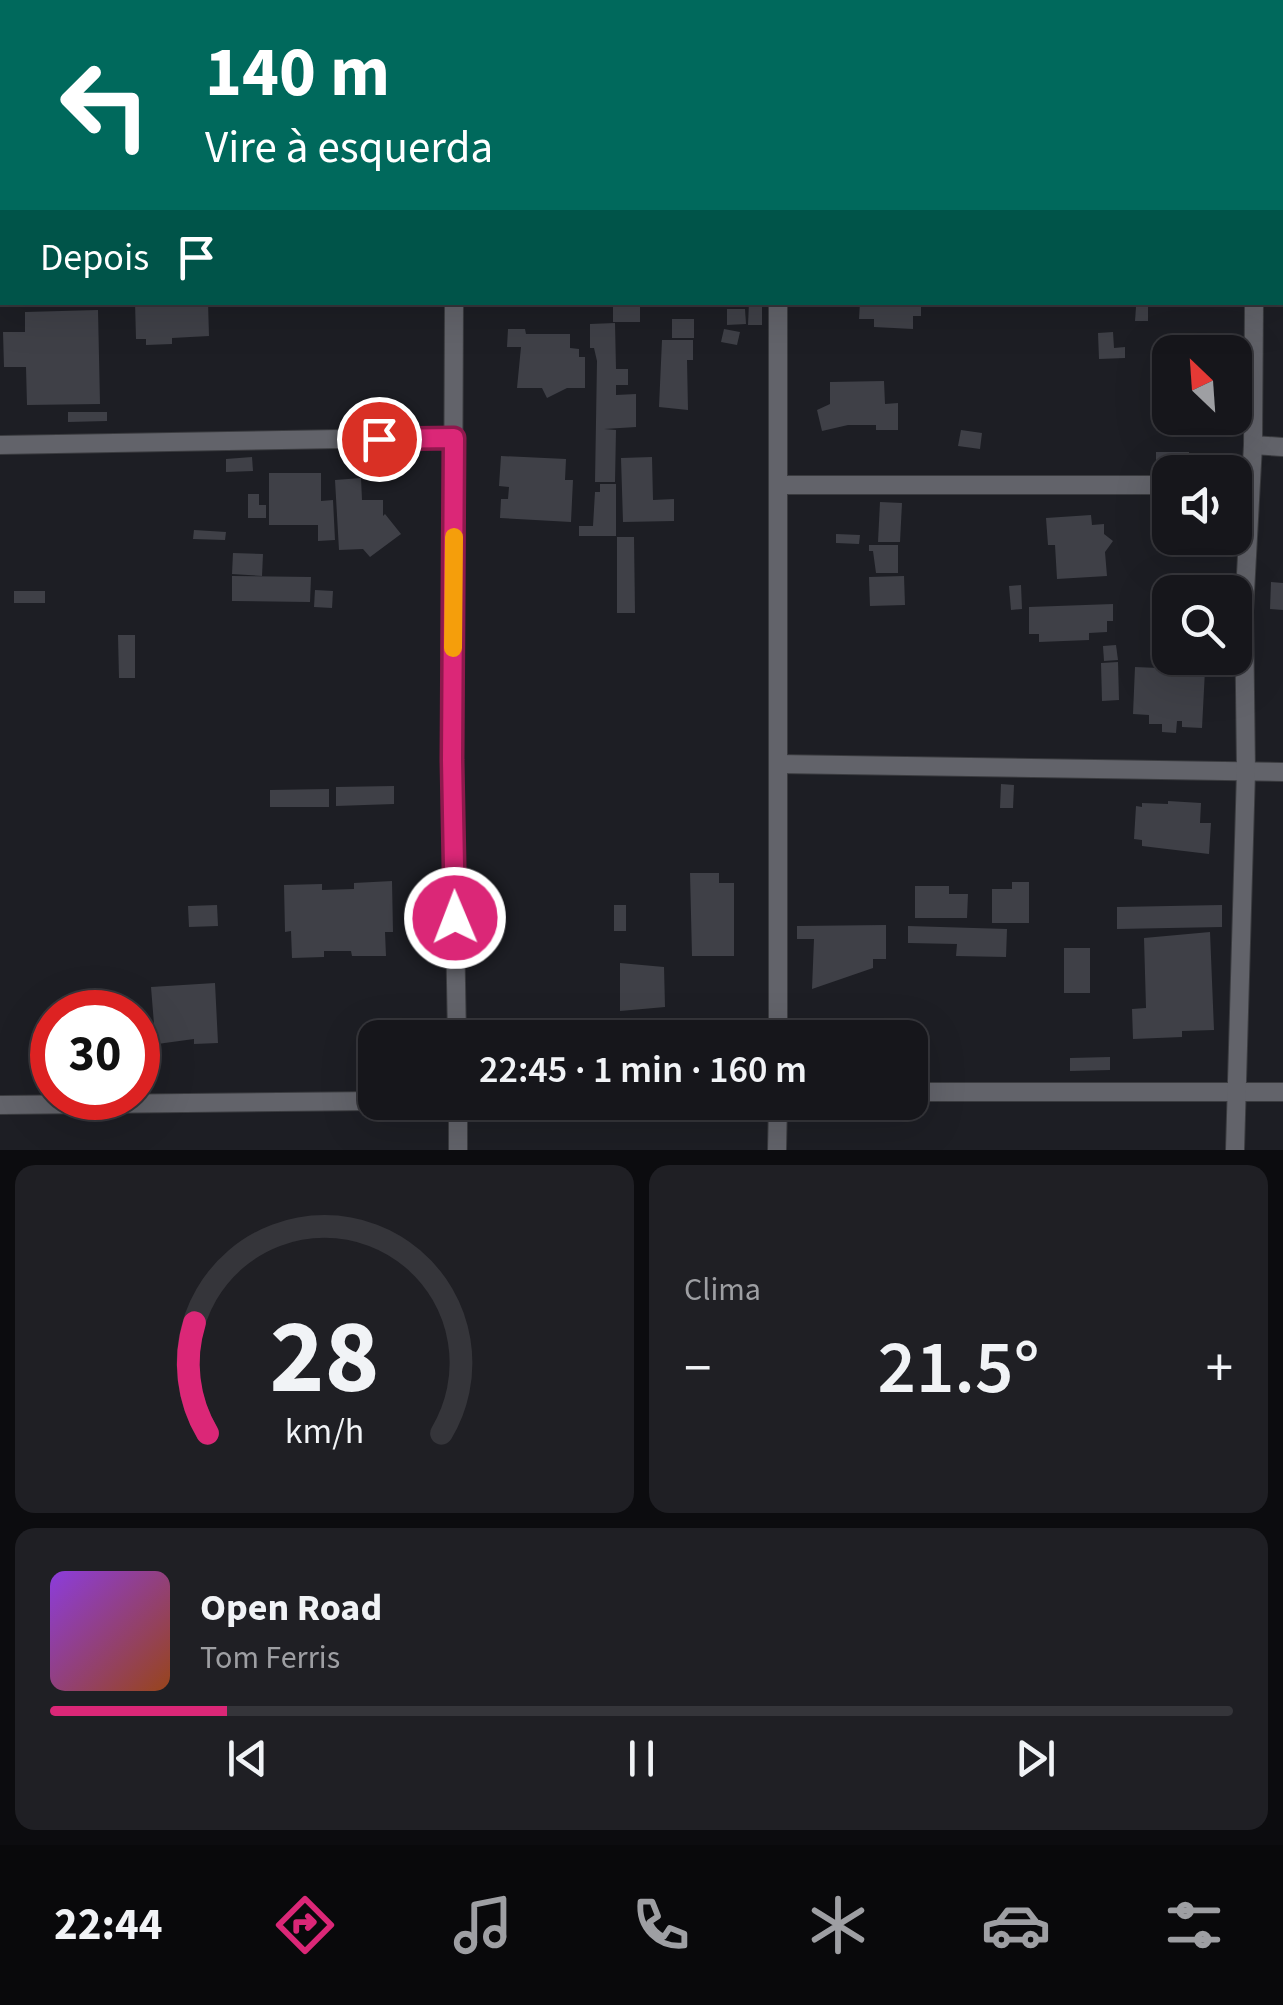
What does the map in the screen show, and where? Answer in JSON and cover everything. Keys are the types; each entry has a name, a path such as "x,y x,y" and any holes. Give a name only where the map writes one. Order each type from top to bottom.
{"street":[{"path":"454,305 452,760 457,1020"},
{"path":"778,305 778,1020"},
{"path":"1251,455 1254,305"},
{"path":"0,447 454,441"},
{"path":"1253,446 1283,447"},
{"path":"778,486 1152,484"},
{"path":"1235,1150 1246,771 1244,555"},
{"path":"778,764 1283,772"},
{"path":"928,1092 1283,1092"},
{"path":"0,1105 358,1101"},
{"path":"458,1120 458,1150"},
{"path":"777,1150 778,1120"}],"building":[{"path":"135,305 208,305 209,336 172,338 172,344 146,345 146,339 136,339"},
{"path":"613,305 640,305 640,322 613,322"},
{"path":"749,305 762,305 762,325 748,325"},
{"path":"860,305 921,305 921,316 913,316 913,329 874,327 874,319 859,319"},
{"path":"1136,307 1148,307 1148,321 1135,321"},
{"path":"727,309 745,309 746,324 727,325"},
{"path":"98,310 100,404 27,405 26,367 4,367 3,332 25,332 25,312"},
{"path":"672,319 694,319 694,338 672,338"},
{"path":"615,323 616,369 628,369 628,385 616,385 616,395 636,394 636,427 604,429 616,430 615,482 595,482 597,361 594,348 590,348 590,324"},
{"path":"508,329 525,329 526,334 570,334 570,348 579,349 579,357 585,357 585,388 567,388 547,398 542,388 517,388 521,347 507,347"},
{"path":"724,329 740,332 737,345 721,342"},
{"path":"1113,332 1114,348 1125,347 1125,358 1099,359 1098,333"},
{"path":"662,340 693,340 693,360 687,360 688,410 659,407"},
{"path":"884,381 885,404 898,403 898,430 848,425 822,431 817,410 830,404 830,382"},
{"path":"68,412 107,412 107,421 68,422"},
{"path":"961,430 982,433 980,449 958,446"},
{"path":"1156,452 1189,452 1189,455"},
{"path":"501,456 566,459 565,480 573,480 571,522 500,518 501,499 508,499 509,487 499,486"},
{"path":"252,457 253,471 226,472 226,459"},
{"path":"652,457 653,500 674,499 674,521 623,522 621,458"},
{"path":"269,473 321,473 321,501 333,500 335,540 318,541 318,525 269,525"},
{"path":"361,478 362,500 383,500 383,516 401,534 370,557 363,549 339,550 335,480"},
{"path":"600,484 616,484 616,536 579,536 579,526 593,526 595,492 600,492"},
{"path":"248,494 259,494 259,505 266,505 266,518 248,518"},
{"path":"880,502 902,503 900,542 878,542"},
{"path":"1091,515 1092,525 1104,524 1104,534 1113,541 1105,552 1107,576 1057,579 1055,545 1048,545 1046,518"},
{"path":"194,530 226,532 225,540 193,539"},
{"path":"836,534 860,535 859,544 836,543"},
{"path":"617,537 634,537 635,613 617,613"},
{"path":"869,545 898,545 898,573 876,573"},
{"path":"233,553 263,554 262,576 232,574"},
{"path":"232,576 311,577 310,602 232,601"},
{"path":"904,576 905,605 870,606 869,577"},
{"path":"1271,582 1283,583 1283,610 1270,609"},
{"path":"1021,585 1022,609 1011,610 1009,586"},
{"path":"315,590 333,591 332,608 314,607"},
{"path":"14,591 45,591 45,603 14,603"},
{"path":"1113,604 1113,621 1107,621 1107,632 1089,633 1089,640 1039,642 1039,634 1029,634 1029,607"},
{"path":"118,635 135,635 135,678 119,678"},
{"path":"1116,645 1118,660 1104,661 1103,646"},
{"path":"1118,662 1119,700 1102,701 1101,663"},
{"path":"1135,667 1152,668 1152,675 1205,675 1202,728 1182,727 1182,721 1177,721 1176,733 1162,732 1162,724 1149,724 1149,715 1133,714"},
{"path":"1001,784 1014,785 1013,808 1000,808"},
{"path":"394,786 394,804 336,806 336,787"},
{"path":"329,789 329,807 270,807 270,790"},
{"path":"1168,801 1201,803 1200,823 1211,823 1209,854 1142,846 1142,840 1134,839 1136,806"},
{"path":"690,873 719,873 719,883 734,883 734,956 692,956"},
{"path":"392,881 393,932 385,932 386,956 324,951 324,957 292,958 291,931 285,932 284,885 322,884 322,890 354,889 354,883"},
{"path":"1012,882 1029,882 1029,923 992,923 992,889 1012,889"},
{"path":"915,886 949,886 949,894 968,894 967,918 915,918"},
{"path":"217,905 218,926 189,927 188,906"},
{"path":"614,905 626,905 626,931 614,931"},
{"path":"1222,905 1222,927 1117,929 1117,907"},
{"path":"886,925 886,959 873,959 873,968 812,989 814,939 797,939 797,926"},
{"path":"908,926 1007,929 1006,957 956,956 957,944 908,943"},
{"path":"1210,932 1214,1030 1182,1031 1182,1037 1133,1039 1132,1009 1146,1008 1144,938"},
{"path":"1064,948 1090,948 1090,993 1064,993"},
{"path":"620,963 664,967 665,1007 620,1011"},
{"path":"215,983 218,1043 194,1044 194,1039 160,1044 160,990 151,987"},
{"path":"1110,1057 1110,1070 1070,1071 1070,1058"}],"slow traffic":[{"path":"453,648 454,537"}],"route":[{"path":"379,439 454,438 455,918"}]}
